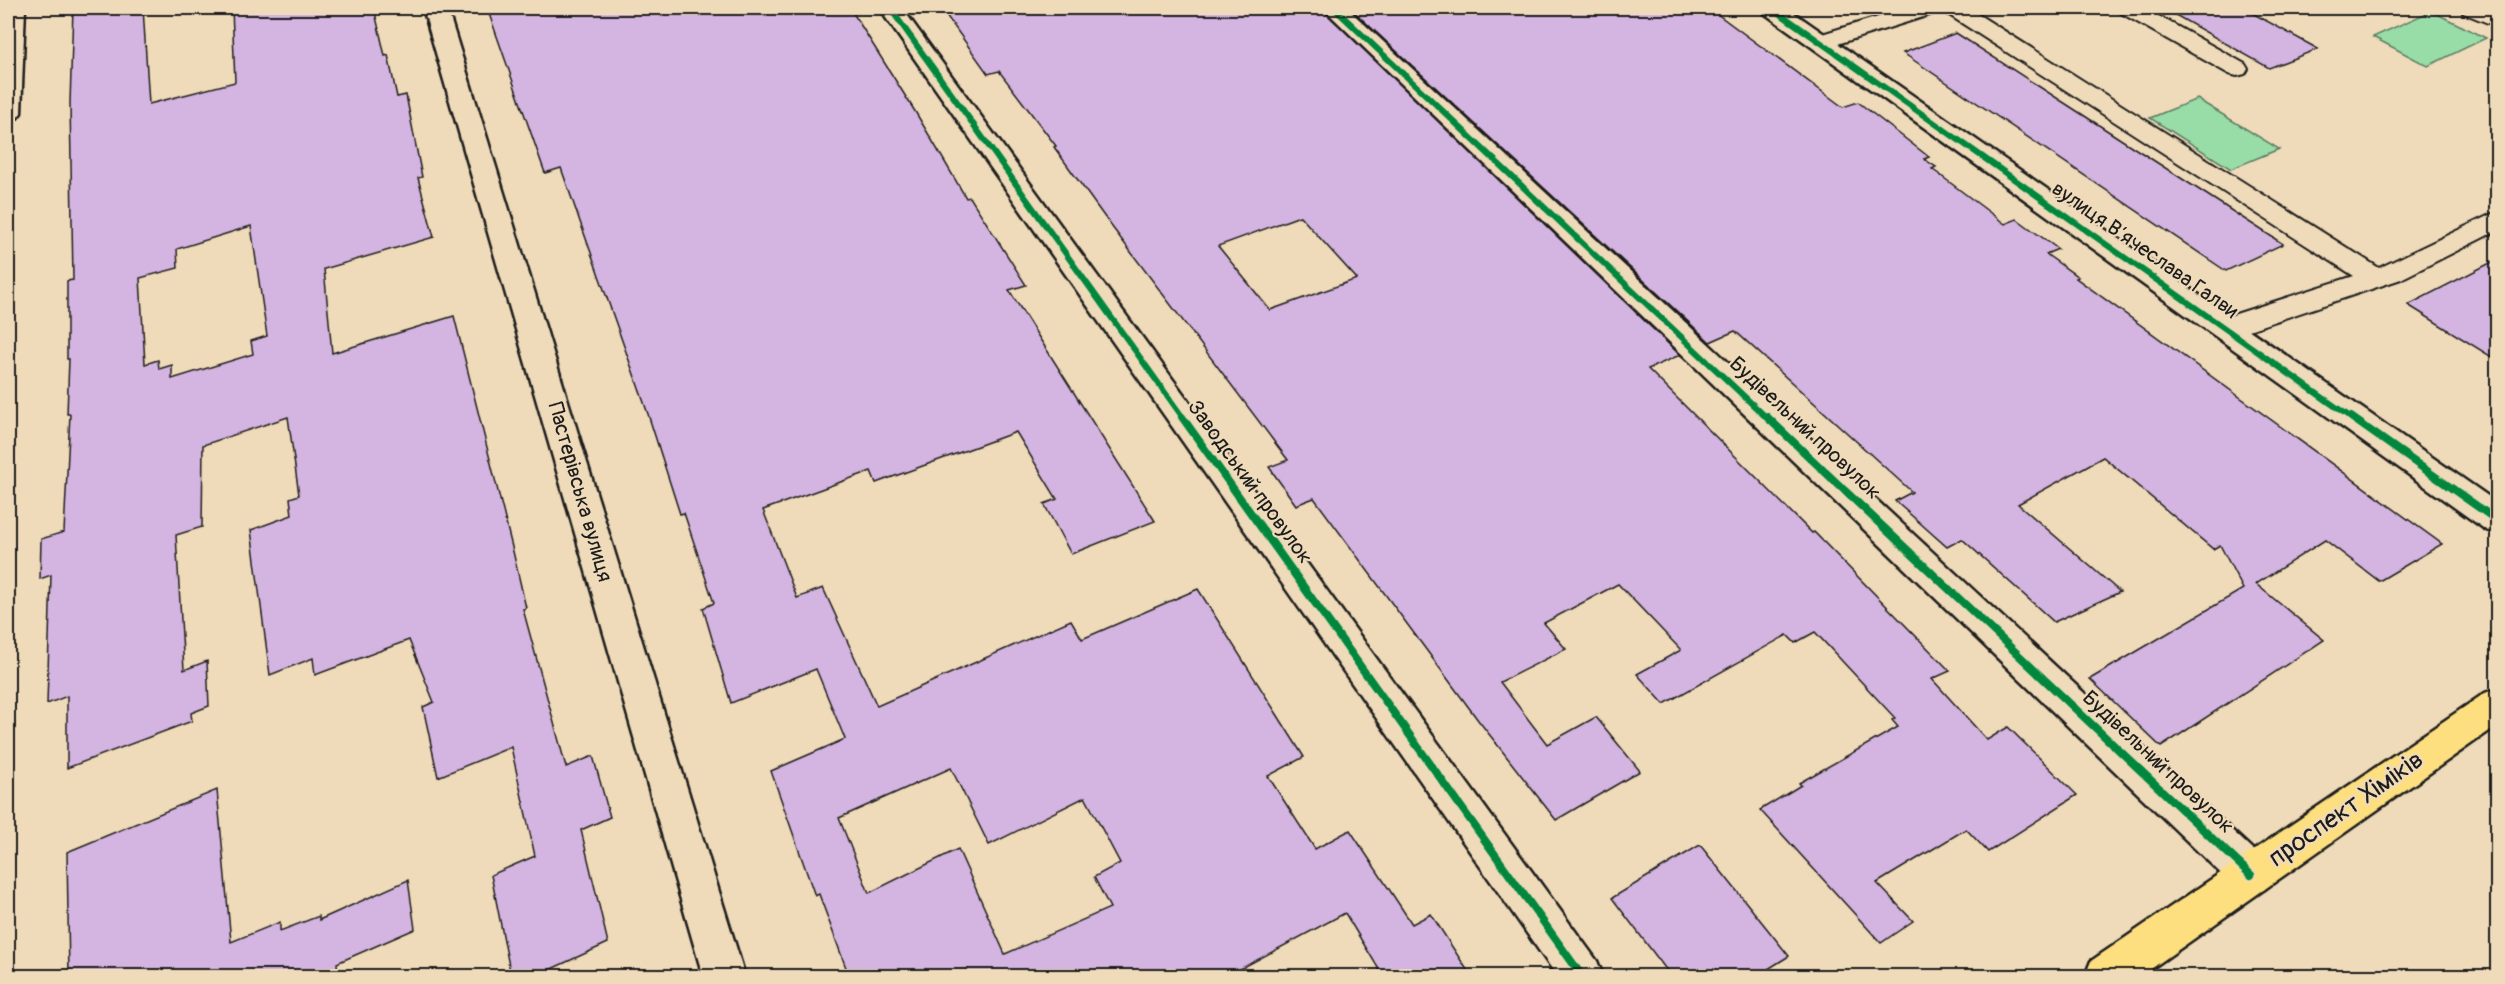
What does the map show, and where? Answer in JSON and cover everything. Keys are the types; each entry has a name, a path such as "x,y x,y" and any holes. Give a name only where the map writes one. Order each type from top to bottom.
{"main road":[{"name":"проспект Хіміків","path":"2106,976 2498,704"}],"street":[{"path":"8,113 13,8"},
{"name":"Пастерівська вулиця","path":"435,8 724,976"},
{"name":"Заводський провулок","path":"890,8 1582,976"},
{"name":"Будівельний провулок","path":"1334,8 2251,874"},
{"name":"вулиця Вʼячеслава Галви","path":"1772,8 2498,521"}],"lane":[{"path":"1820,42 1928,8"},
{"path":"1954,8 2376,278"},
{"path":"2128,8 2237,69"},
{"path":"2470,8 2498,21"},
{"path":"2224,328 2392,273 2498,219"}],"green space":[{"path":"2431,11 2486,38 2428,66 2373,37"},
{"path":"2197,99 2279,149 2231,169 2150,118"}],"building":[{"path":"73,8 143,8 149,104 235,82 232,8 374,8 397,97 406,95 422,177 418,178 434,237 324,269 332,353 454,316 512,547 526,608 523,609 566,767 593,756 610,817 581,830 608,943 536,976 511,976 491,875 535,856 511,747 438,777 423,707 434,702 409,640 315,675 313,658 270,675 251,530 292,515 290,498 299,495 288,417 203,445 202,527 176,535 184,670 207,661 209,706 191,713 192,721 67,768 67,696 47,704 51,575 40,579 41,539 64,532 70,414 67,414 69,359 67,359 67,281 73,280 70,103","holes":["251,226 267,336 251,341 253,354 172,379 172,365 159,369 158,360 145,364 140,278 178,268 177,249"]},
{"path":"487,8 850,8 966,198 970,197 1026,285 1009,290 1155,521 1071,554 1044,504 1057,499 1016,432 876,483 871,471 763,510 797,598 823,588 877,706 1071,620 1082,639 1198,589 1304,757 1268,776 1315,849 1350,830 1412,924 1431,914 1471,976 1383,976 1345,913 1227,976 849,976 819,894 815,896 771,771 845,739 816,669 731,703 703,608 714,603 684,513 680,514 648,414 561,168 545,173","holes":["951,768 989,845 1085,797 1120,863 1094,877 1110,908 1005,954 958,849 869,893 839,818"]},
{"path":"941,8 1321,8 1680,355 1648,369 1812,533 1814,532 1950,671 1932,679 1987,740 2008,727 2077,795 1988,852 1966,829 1877,883 1913,921 1881,943 1760,810 1801,785 1799,783 1898,727 1892,720 1895,718 1815,632 1795,643 1787,635 1664,704 1637,674 1681,650 1618,584 1544,623 1566,649 1500,682 1547,744 1596,717 1640,771 1556,820 1478,720 1314,498 1296,505 1269,467 1288,460 1106,219 1054,147 1056,146 999,71 988,74","holes":["1300,216 1357,279 1270,310 1218,246"]},
{"path":"1350,8 1709,8 1843,107 1858,102 1929,157 1924,159 1936,167 1932,169 2005,224 2017,219 2058,249 2046,254 2078,277 2076,278 2442,544 2379,581 2325,540 2256,584 2324,640 2161,747 2090,679 2243,589 2220,545 2213,549 2103,457 2018,504 2120,592 2054,622 1962,539 1947,547 1895,501 1912,492 1735,331 1710,342"},
{"path":"2163,8 2243,8 2318,49 2269,68"},
{"path":"1956,33 2283,244 2226,271 1903,53"},
{"path":"2498,259 2498,361 2408,305"},
{"path":"217,790 231,942 280,922 280,931 319,916 319,920 408,880 415,929 337,963 338,976 69,976 67,852"},
{"path":"1700,845 1789,956 1757,976 1671,976 1612,898"}],"cycle path":[{"path":"890,8 1582,976"},
{"path":"1334,8 2251,875"},
{"path":"1772,8 2498,521"}]}
